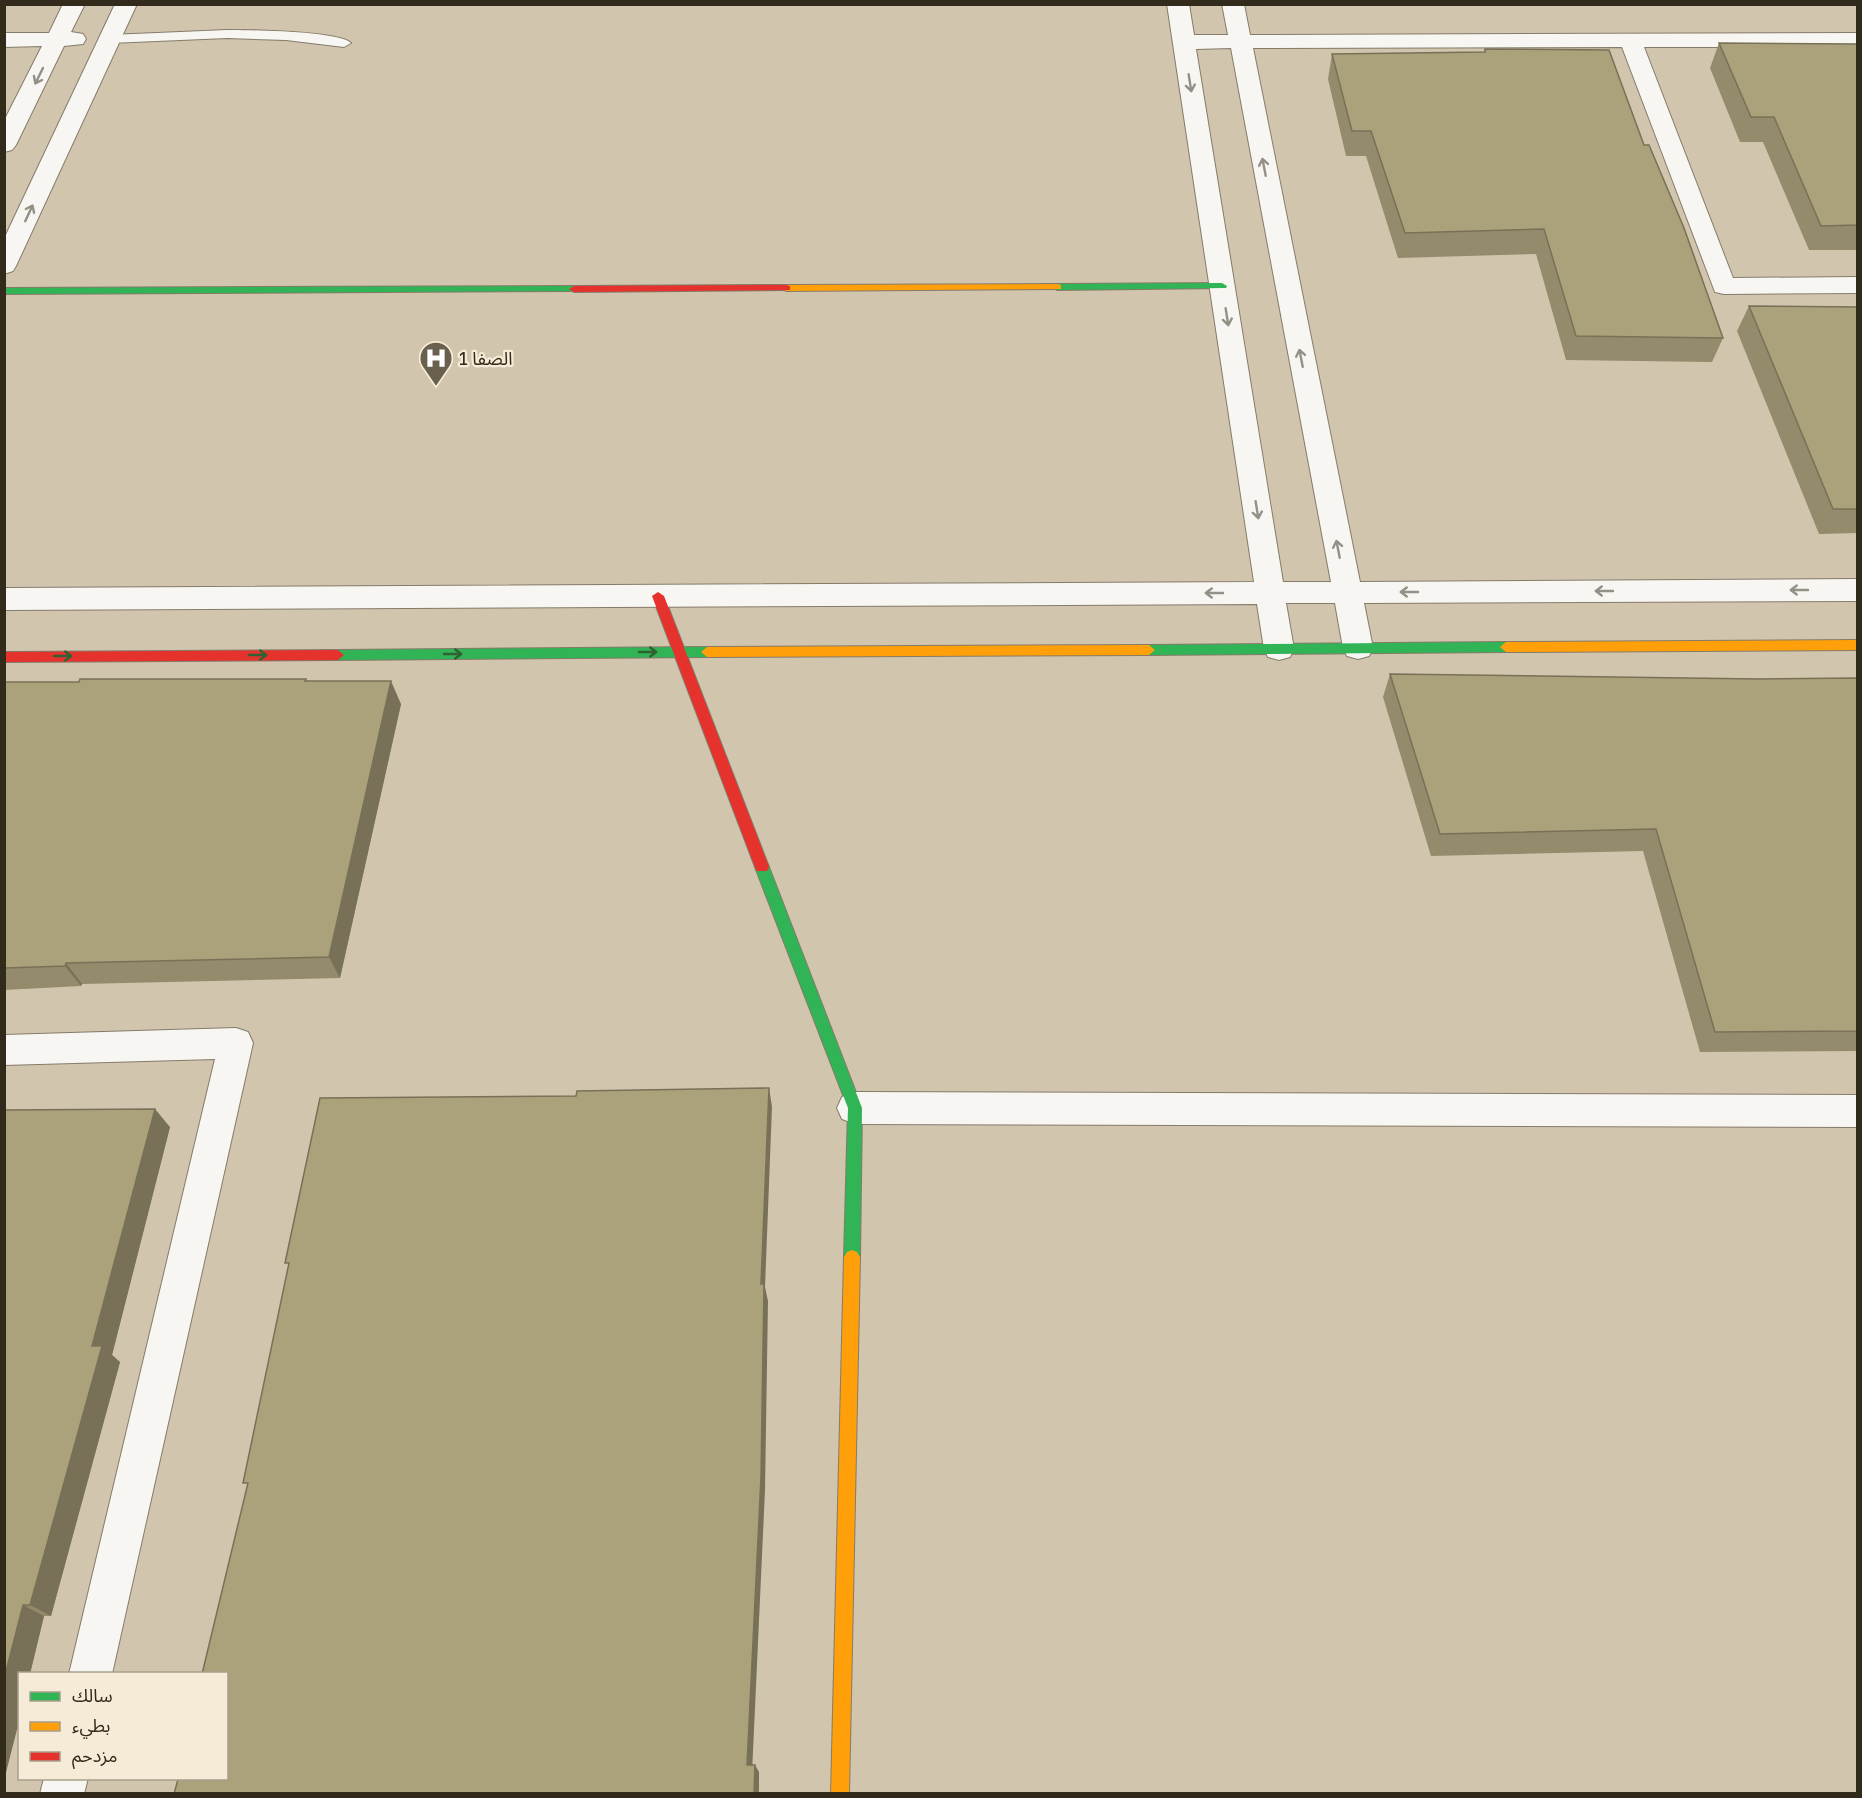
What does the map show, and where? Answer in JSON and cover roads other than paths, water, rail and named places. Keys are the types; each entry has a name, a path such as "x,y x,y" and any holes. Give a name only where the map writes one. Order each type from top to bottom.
{"street":[{"path":"4,145 74,4"},
{"path":"4,266 126,4"},
{"path":"1178,4 1279,649"},
{"path":"1233,4 1358,648"},
{"path":"4,40 110,39"},
{"path":"1630,40 1724,286 1857,285"},
{"path":"1184,42 1857,40"},
{"path":"4,291 1222,286"},
{"path":"4,599 1857,590"},
{"path":"658,596 855,1108 840,1794"},
{"path":"4,657 1857,645"},
{"path":"4,1050 236,1043 90,1672"},
{"path":"855,1108 1857,1111"}],"lane":[{"path":"110,39 201,33 309,37 344,43"}],"place":[{"name":"الصفا 1","path":"436,387"}]}
